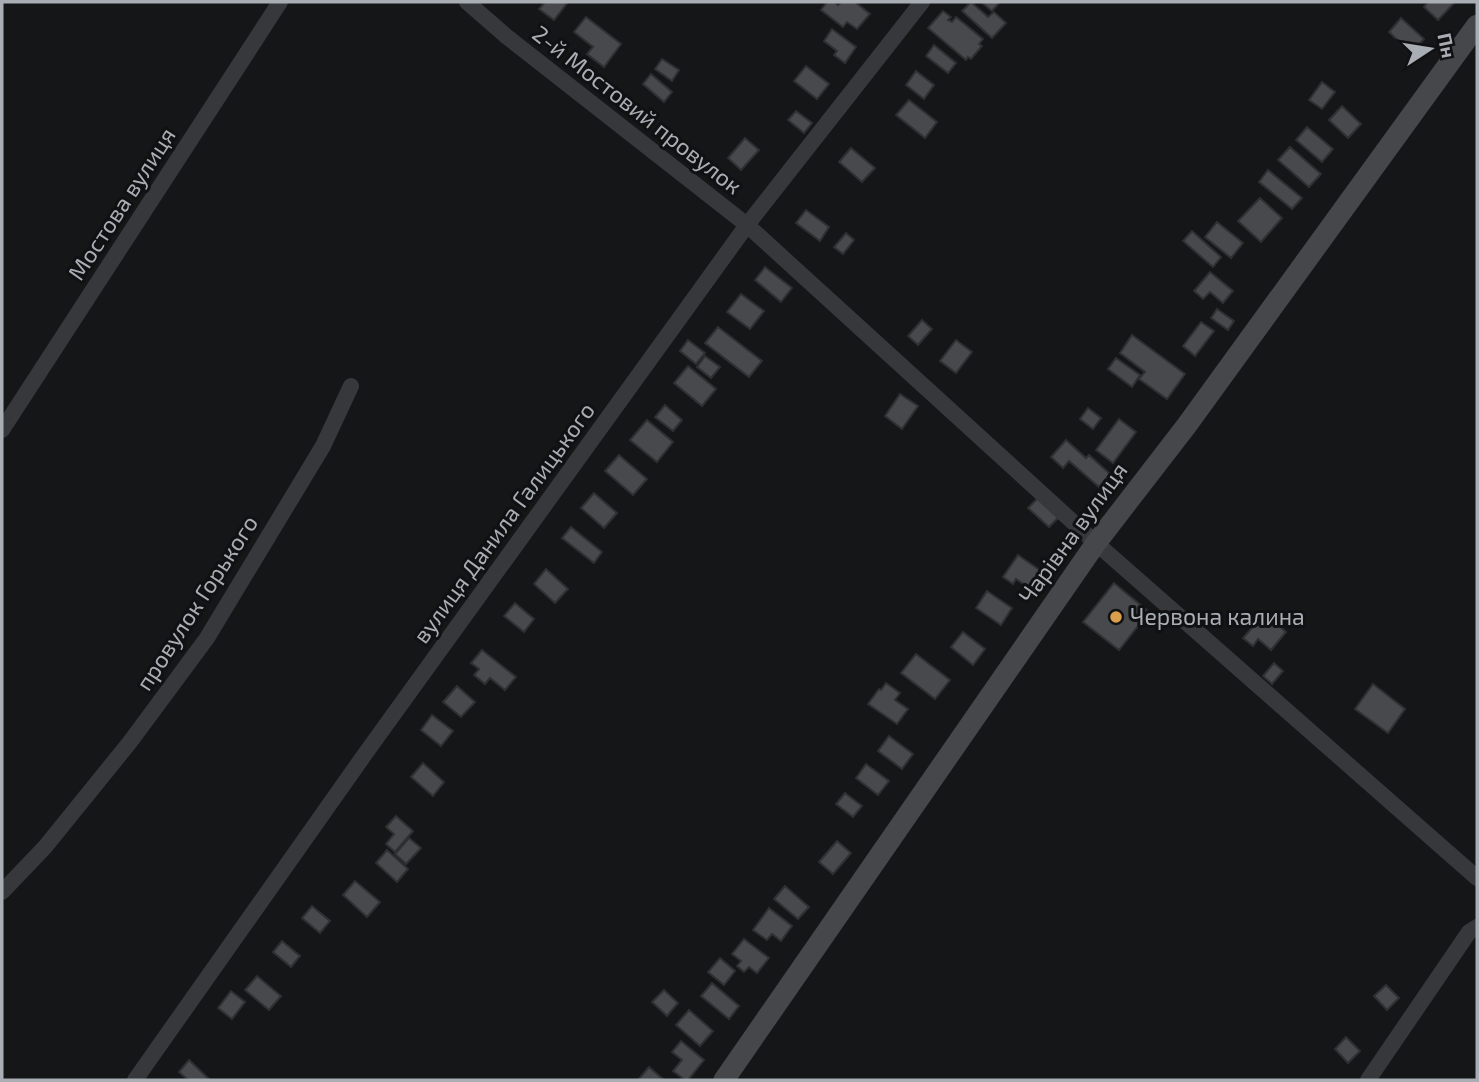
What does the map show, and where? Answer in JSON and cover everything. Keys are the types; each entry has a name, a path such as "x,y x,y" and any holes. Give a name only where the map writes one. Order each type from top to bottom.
{"street":[{"name":"Мостова вулиця","path":"2,430 280,2"},
{"name":"2-й Мостовий провулок","path":"467,2 506,36 747,225 1096,543 1477,878"},
{"name":"вулиця Данила Галицького","path":"135,1080 365,754 747,225 922,2"},
{"name":"Чарівна вулиця","path":"724,1080 1096,543 1187,425 1477,25"},
{"name":"провулок Горького","path":"2,892 45,846 130,743 207,638 323,446 351,386"},
{"path":"1368,1080 1469,932 1477,927"}],"building":[{"path":"545,2 568,2 554,20 539,9"},
{"path":"827,2 835,2 838,5 841,2 855,2 870,14 857,29 847,22 843,27 821,10"},
{"path":"971,2 988,17 994,12 1006,23 992,38 962,11"},
{"path":"983,2 1000,2 992,11"},
{"path":"1428,2 1455,2 1438,20 1424,7"},
{"path":"943,11 951,17 948,20 952,22 956,17 983,39 979,44 982,46 971,59 968,57 966,60 928,28"},
{"path":"586,17 621,44 604,67 587,54 593,47 574,32"},
{"path":"1401,18 1424,39 1411,53 1389,32"},
{"path":"832,29 856,47 845,63 834,55 837,51 824,41"},
{"path":"934,45 956,63 948,73 926,56"},
{"path":"662,59 679,70 672,81 655,69"},
{"path":"806,66 829,84 817,99 794,81"},
{"path":"916,71 934,85 924,99 906,85"},
{"path":"651,74 672,92 664,102 643,84"},
{"path":"1322,82 1335,92 1322,109 1309,100"},
{"path":"909,100 937,122 925,138 896,115"},
{"path":"1342,106 1361,124 1348,138 1329,120"},
{"path":"796,111 812,123 804,133 788,120"},
{"path":"1307,127 1333,149 1322,162 1296,140"},
{"path":"745,138 759,150 741,170 728,158"},
{"path":"1290,147 1321,174 1309,187 1278,160"},
{"path":"851,148 875,168 862,182 839,162"},
{"path":"1268,170 1302,198 1292,209 1259,182"},
{"path":"1260,198 1282,218 1261,242 1238,221"},
{"path":"806,210 829,227 820,241 796,223"},
{"path":"1217,222 1243,243 1231,258 1205,237"},
{"path":"1192,231 1221,257 1213,267 1183,241"},
{"path":"846,233 854,240 843,254 834,247"},
{"path":"765,267 792,288 781,302 755,280"},
{"path":"1210,272 1233,291 1223,303 1210,292 1203,299 1194,291"},
{"path":"741,294 764,311 750,329 727,312"},
{"path":"1217,309 1234,321 1228,330 1211,318"},
{"path":"922,320 932,329 918,345 908,336"},
{"path":"1201,322 1214,331 1195,356 1183,346"},
{"path":"718,327 762,361 749,377 705,343"},
{"path":"1132,335 1185,374 1167,399 1139,379 1145,372 1120,353"},
{"path":"688,340 705,353 696,364 680,351"},
{"path":"956,340 972,352 956,373 940,361"},
{"path":"705,356 720,367 711,378 697,367"},
{"path":"1116,358 1140,375 1132,387 1108,369"},
{"path":"688,366 716,389 702,406 674,383"},
{"path":"900,394 918,406 902,429 885,416"},
{"path":"665,405 682,420 673,431 655,417"},
{"path":"1088,408 1101,418 1093,429 1080,419"},
{"path":"1119,419 1136,432 1113,463 1096,450"},
{"path":"647,420 673,442 657,462 630,440"},
{"path":"1066,440 1086,458 1089,455 1110,474 1099,487 1069,461 1063,468 1051,457"},
{"path":"619,455 647,479 633,495 605,471"},
{"path":"594,493 617,513 604,528 581,508"},
{"path":"1039,497 1059,517 1049,527 1028,508"},
{"path":"571,527 602,552 594,563 562,538"},
{"path":"1018,555 1041,571 1030,588 1016,579 1013,584 1003,577"},
{"path":"546,569 568,589 555,603 534,584"},
{"name":"Червона калина","path":"1114,583 1149,612 1119,650 1083,622"},
{"path":"987,591 1012,608 1001,625 976,608"},
{"path":"515,603 534,619 524,632 504,616"},
{"path":"1265,613 1286,632 1271,650 1258,639 1253,646 1243,638"},
{"path":"963,632 985,649 973,665 951,647"},
{"path":"482,650 516,677 505,690 490,678 485,684 474,675 479,669 471,663"},
{"path":"916,654 950,680 935,699 901,673"},
{"path":"1274,663 1283,671 1272,684 1263,676"},
{"path":"886,683 900,693 895,700 908,709 897,724 868,704"},
{"path":"1373,684 1405,709 1388,733 1355,709"},
{"path":"457,686 475,702 461,717 443,702"},
{"path":"432,715 453,731 441,746 421,730"},
{"path":"889,736 913,754 902,769 878,751"},
{"path":"423,763 444,782 433,796 411,777"},
{"path":"866,764 889,781 878,795 856,778"},
{"path":"845,793 862,806 853,817 836,804"},
{"path":"396,816 413,831 395,852 386,844 394,834 386,827"},
{"path":"409,838 421,848 406,864 395,854"},
{"path":"837,841 851,853 833,874 819,862"},
{"path":"387,850 408,869 397,882 376,863"},
{"path":"355,881 380,902 367,917 343,895"},
{"path":"785,886 809,907 798,919 774,899"},
{"path":"312,906 330,921 320,933 302,918"},
{"path":"769,908 792,926 781,941 772,934 767,940 753,930"},
{"path":"744,939 769,958 757,973 749,967 744,972 737,966 741,961 732,954"},
{"path":"282,941 300,956 291,967 273,952"},
{"path":"720,958 735,971 724,985 708,972"},
{"path":"257,976 281,996 269,1010 245,990"},
{"path":"712,983 739,1006 729,1019 701,996"},
{"path":"1386,985 1399,998 1387,1010 1374,996"},
{"path":"664,990 678,1003 667,1016 652,1002"},
{"path":"231,991 245,1002 232,1019 218,1008"},
{"path":"689,1010 713,1031 700,1046 676,1025"},
{"path":"1346,1037 1360,1051 1348,1063 1335,1049"},
{"path":"681,1041 704,1060 688,1080 673,1071 682,1060 672,1052"},
{"path":"189,1060 210,1080 188,1080 179,1072"},
{"path":"649,1067 664,1080 638,1080"}],"place":[{"name":"Червона калина","path":"1116,617"}]}
